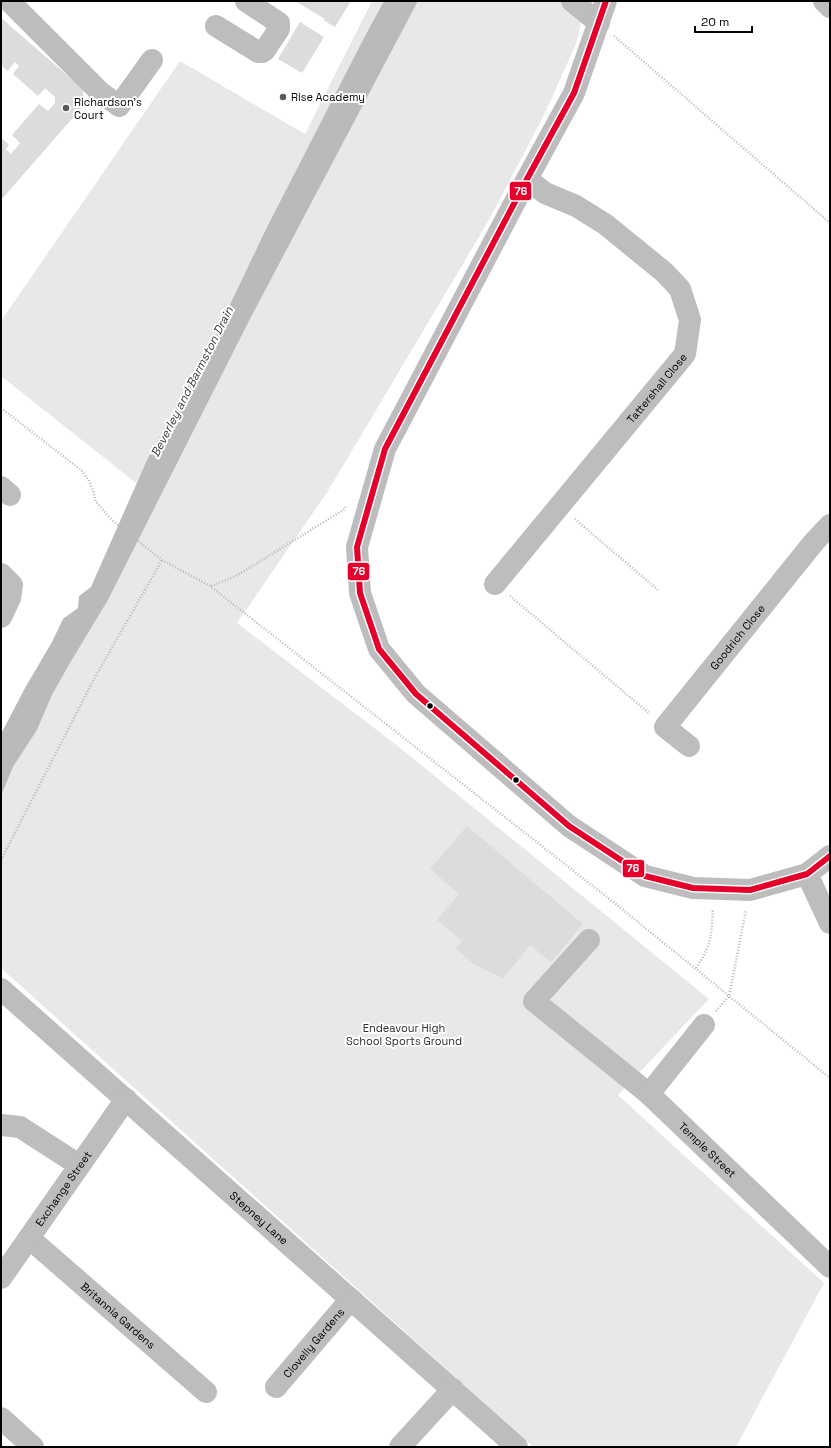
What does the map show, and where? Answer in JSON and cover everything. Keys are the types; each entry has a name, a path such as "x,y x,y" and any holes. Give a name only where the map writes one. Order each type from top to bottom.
{"street":[{"path":"9,1 100,92 119,106 152,60"},
{"path":"216,26 258,52 265,50 279,29 280,25 246,1"},
{"path":"572,1 599,23"},
{"path":"606,1 574,94 527,179 385,449 356,547 360,593 379,649 416,694 570,826 645,876 693,888 750,890 807,874 830,856"},
{"path":"824,1 830,7"},
{"name":"Tattershall Close","path":"495,584 685,354 690,320 680,289 664,272 605,224 576,206 545,193 527,179"},
{"name":"Goodrich Close","path":"665,727 814,542 830,525"},
{"path":"1,574 12,585 10,598 1,617"},
{"path":"665,727 690,746"},
{"path":"807,874 830,923"},
{"name":"Temple Street","path":"589,940 534,1001 649,1094 830,1267"},
{"name":"Stepney Lane","path":"1,989 517,1447"},
{"path":"649,1094 704,1025"},
{"name":"Exchange Street","path":"1,1278 126,1099"},
{"path":"1,1125 20,1127 79,1165"},
{"name":"Britannia Gardens","path":"29,1238 206,1392"},
{"name":"Clovelly Gardens","path":"276,1386 351,1299"},
{"path":"400,1447 453,1389"},
{"path":"1,1418 33,1447"}],"path":[{"path":"599,23 830,223"},
{"path":"1,408 81,470 88,479 96,502 113,521 150,552 210,586 696,968 830,1078"},
{"path":"559,506 658,590"},
{"path":"1,860 93,681 162,560"},
{"path":"495,584 665,727"},
{"path":"696,968 705,955 710,939 714,889"},
{"path":"704,1025 729,996 750,890"}],"green space":[{"path":"372,1 384,1 266,229 215,336 178,402 136,483 1,376 1,321 180,61 305,134"},
{"name":"Endeavour High School Sports Ground","path":"418,1 586,1 576,44 544,115 489,220 328,491 237,623 399,747 709,999 618,1095 824,1283 736,1447 533,1447 1,968 1,796 13,767 37,730 52,695 108,600 250,319"}],"water":[{"name":"Beverley and Barmston Drain","path":"384,1 418,1 250,319 108,600 52,695 37,730 13,767 1,796 1,734 25,688 52,642 63,619 78,608 79,596 91,587 147,460 215,336 266,229"}],"building":[{"path":"295,1 351,1 335,27 323,20 325,19"},
{"name":"Richardson's Court","path":"1,18 83,89 84,105 1,200 1,141 3,139 9,145 6,149 11,154 20,143 12,135 39,104 48,111 55,103 55,97 45,88 38,96 13,74 19,66 15,62 8,71 1,65"},
{"path":"300,22 324,37 302,73 278,59"},
{"path":"467,826 583,924 551,962 530,945 503,978 475,965 456,949 462,941 437,920 459,894 430,869"}],"transit line":[{"name":"76","path":"606,1 574,93 385,449 357,547 360,593 379,649 416,694 569,826 645,876 693,888 750,890 807,874 830,856"}],"place":[{"name":"Rise Academy","path":"283,97"},
{"name":"Richardson's Court","path":"66,108"}]}
